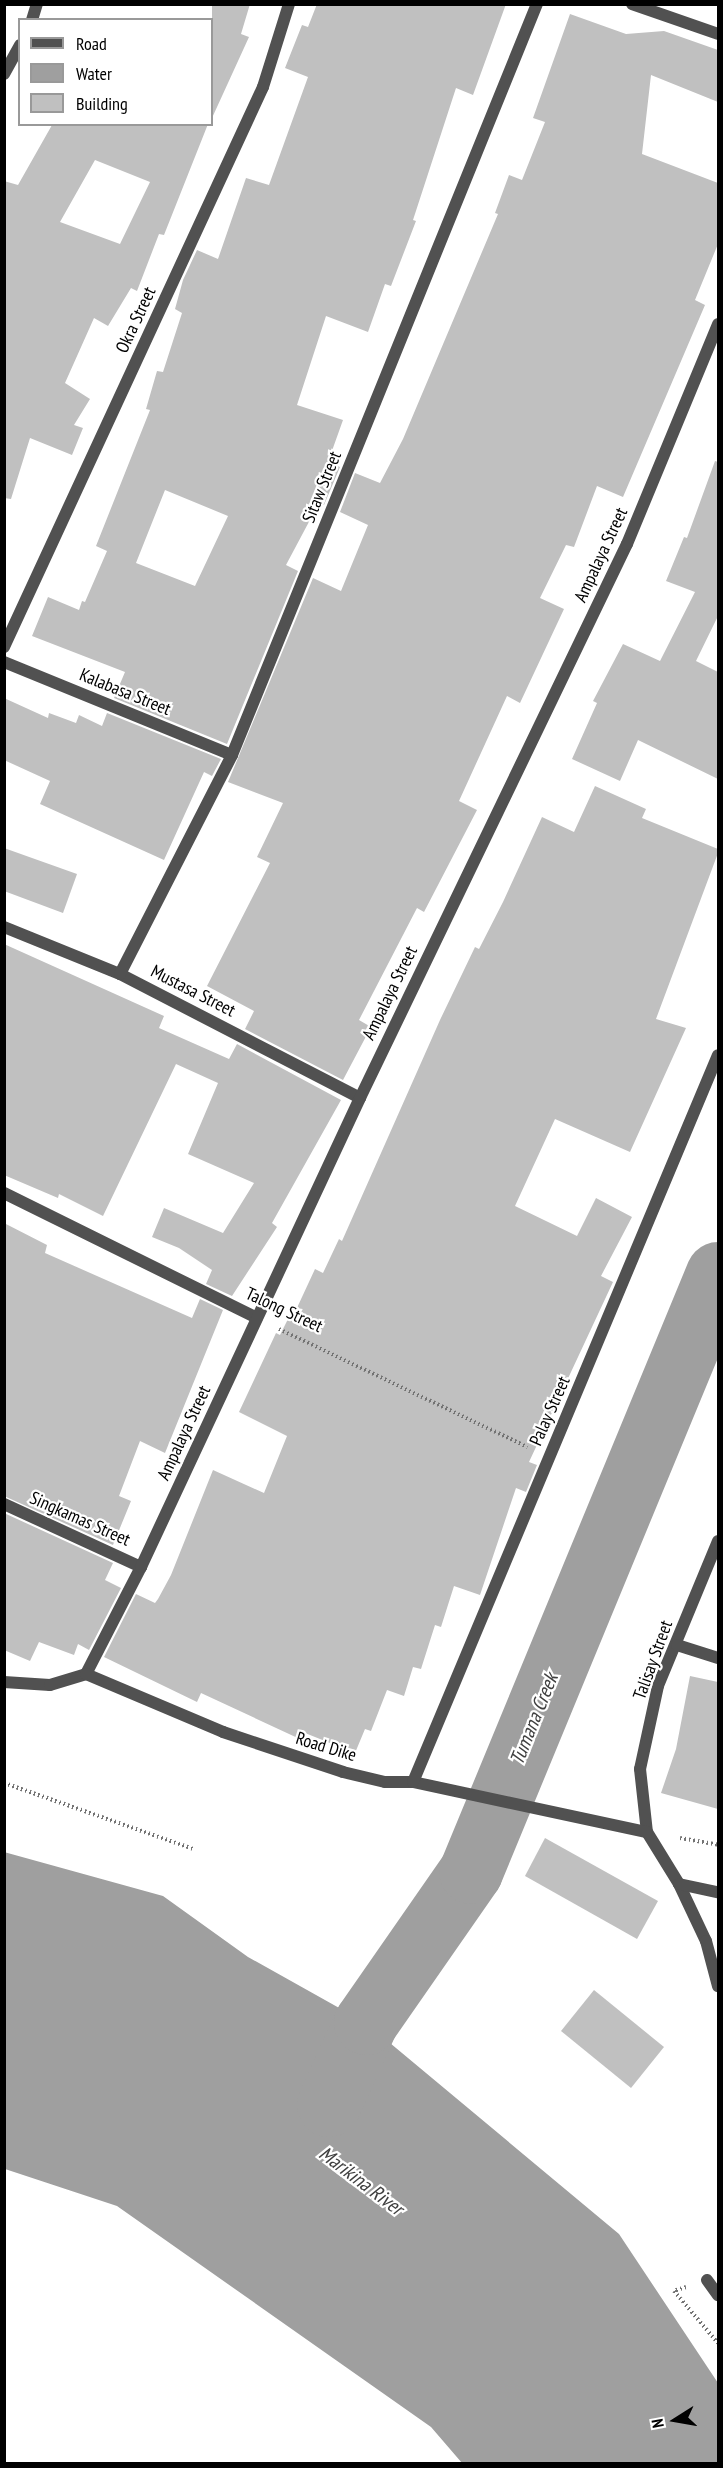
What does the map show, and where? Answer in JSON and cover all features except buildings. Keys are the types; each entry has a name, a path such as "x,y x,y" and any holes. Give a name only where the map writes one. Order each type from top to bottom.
{"street":[{"name":"Okra Street","path":"4,647 263,87 289,4"},
{"name":"Sitaw Street","path":"120,974 232,755 537,4"},
{"path":"632,4 718,34"},
{"path":"4,74 18,49"},
{"name":"Ampalaya Street","path":"86,1674 141,1567 360,1098 627,543 718,324"},
{"name":"Kalabasa Street","path":"4,662 232,755"},
{"name":"Mustasa Street","path":"4,927 120,974 360,1098"},
{"name":"Palay Street","path":"413,1782 718,1054"},
{"name":"Talong Street","path":"4,1193 257,1318"},
{"name":"Singkamas Street","path":"4,1504 141,1567"},
{"name":"Talisay Street","path":"647,1832 640,1769 658,1686 677,1645 718,1541"},
{"path":"677,1645 718,1658"},
{"path":"4,1682 50,1685 86,1674"},
{"name":"Road Dike","path":"86,1674 223,1732 332,1769 385,1782 413,1782 647,1832"},
{"path":"647,1832 679,1884 705,1941 718,1986"},
{"path":"679,1884 718,1892"},
{"path":"707,2280 718,2295"}],"path":[{"name":"Talong Street","path":"257,1318 549,1457"},
{"path":"4,1783 194,1849"}],"water":[{"name":"Marikina River","path":"4,1852 163,1896 248,1957 366,2023 619,2234 718,2383 718,2463 462,2463 431,2427 117,2206 5,2169"}],"waterway":[{"name":"Tumana Creek","path":"329,2105 366,2023 471,1872 718,1274"}]}
